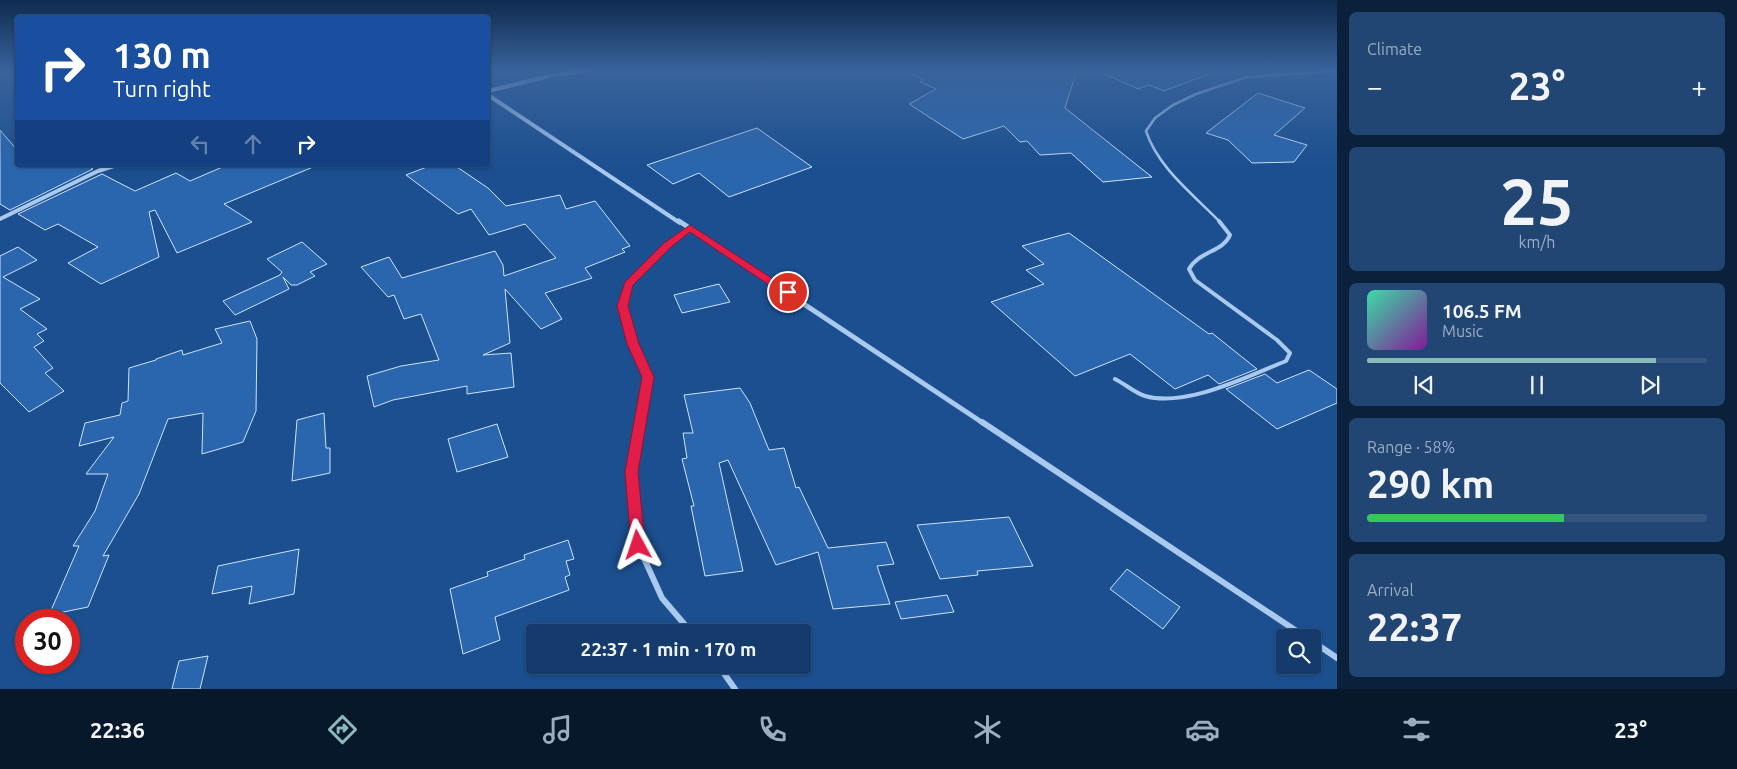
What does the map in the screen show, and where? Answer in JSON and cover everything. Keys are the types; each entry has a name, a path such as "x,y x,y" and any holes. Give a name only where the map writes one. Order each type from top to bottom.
{"street":[{"path":"499,102 1293,629"},
{"path":"0,219 98,171 111,167"},
{"path":"684,624 662,598 638,545 632,472 648,377 633,344 623,306 628,284 668,245 690,228"},
{"path":"1321,647 1337,658"},
{"path":"724,674 735,689"}],"lane":[{"path":"1115,379 1145,396 1166,399 1185,397 1286,361 1290,353 1277,340 1194,280 1189,269 1194,260 1227,242 1230,235 1222,224 1163,164 1151,147 1146,131 1155,118 1173,105 1181,102"}],"building":[{"path":"912,102 1067,102 1065,108 1152,177 1103,182 1071,153 1040,155 1027,141 1020,142 1004,126 963,139 909,104"},
{"path":"1246,102 1287,102 1305,108 1274,135 1307,145 1294,162 1252,163 1228,140 1206,133"},
{"path":"757,128 812,167 729,197 699,173 673,184 647,165"},
{"path":"0,130 15,148 15,167 90,167 93,169 10,210 0,204"},
{"path":"222,167 313,167 224,204 252,222 177,253 155,210 149,212 159,257 101,284 68,263 98,247 58,224 45,230 18,214 102,174 135,191 176,173 190,181"},
{"path":"427,167 457,167 488,188 506,206 560,195 566,209 595,201 630,246 622,249 625,252 585,268 592,278 545,293 562,319 541,329 505,289 510,343 483,355 511,353 514,387 467,394 467,386 393,400 374,407 367,376 401,366 439,360 421,314 404,319 394,295 388,297 361,267 389,257 402,278 495,251 503,265 504,276 556,258 525,224 489,235 471,209 458,214 406,175"},
{"path":"1069,233 1209,334 1212,333 1257,369 1219,384 1208,375 1175,389 1130,354 1075,376 991,302 1044,284 1026,270 1044,264 1022,246"},
{"path":"302,242 327,264 310,272 315,276 297,285 291,285 283,277 289,289 235,315 223,301 280,275 282,272 267,259"},
{"path":"18,247 37,260 3,277 40,299 20,309 47,329 37,334 44,341 34,347 53,368 45,373 64,391 29,412 0,383 0,256"},
{"path":"719,284 730,302 682,313 674,295"},
{"path":"250,321 257,339 256,411 243,442 202,454 203,413 168,419 139,494 103,556 109,555 88,607 52,609 79,546 73,546 95,511 108,474 86,474 114,437 79,446 85,423 120,415 122,403 128,401 129,368 182,350 183,355 222,343 215,329"},
{"path":"1309,370 1337,389 1337,403 1277,429 1226,389 1265,374 1277,383"},
{"path":"740,388 750,403 769,450 784,448 796,488 799,487 828,548 886,542 894,564 877,566 890,604 833,609 818,552 776,565 728,460 719,463 743,571 705,576 691,506 694,506 682,459 687,458 683,433 693,433 684,395"},
{"path":"324,413 326,448 330,448 330,473 292,481 297,420"},
{"path":"497,424 508,457 457,472 448,439"},
{"path":"1009,517 1033,566 977,571 978,575 940,579 917,525"},
{"path":"568,540 574,559 566,561 570,575 565,577 569,590 495,617 500,640 463,654 450,589 488,576 487,572 525,559 524,555"},
{"path":"299,549 294,594 249,604 252,586 212,594 218,566"},
{"path":"1127,569 1180,607 1163,629 1110,589"},
{"path":"947,595 954,612 901,619 895,602"},
{"path":"208,656 200,689 172,689 179,661"}],"route":[{"path":"638,545 632,472 648,377 633,344 623,306 628,284 658,257 668,245 690,228 788,292"}]}
